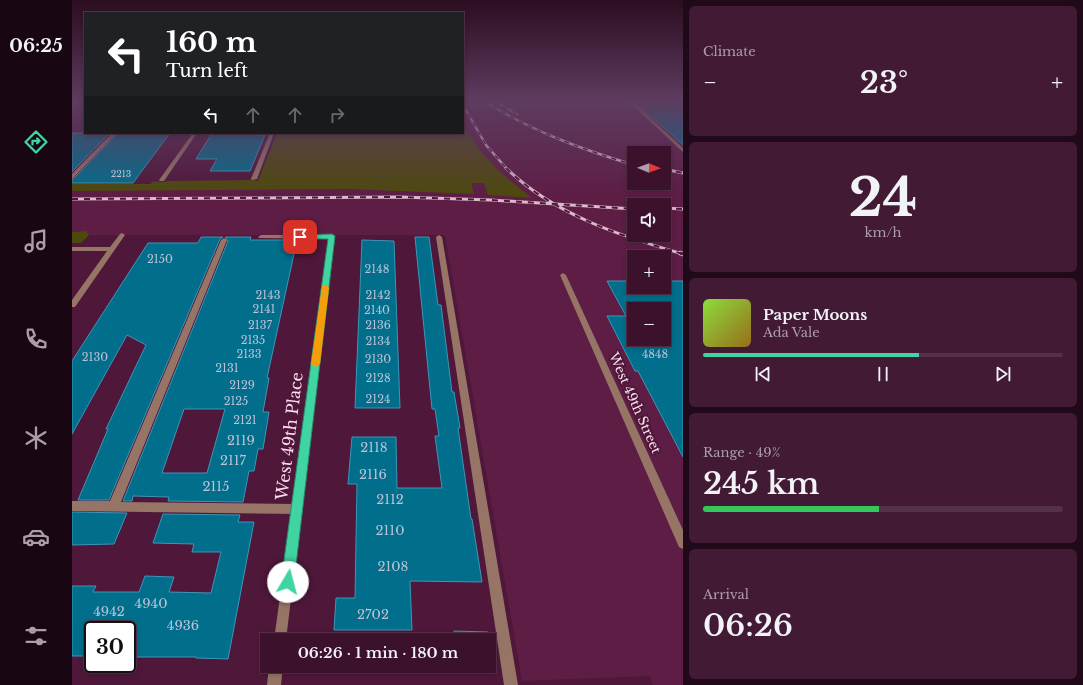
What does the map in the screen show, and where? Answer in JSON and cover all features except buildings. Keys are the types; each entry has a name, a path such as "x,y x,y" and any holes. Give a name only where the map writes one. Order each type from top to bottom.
{"street":[{"path":"664,133 683,151"},
{"path":"72,177 114,134"},
{"path":"162,180 194,134"},
{"path":"254,179 272,134"},
{"path":"72,305 122,235"},
{"name":"West 49th Place","path":"261,237 332,236 281,633"},
{"path":"439,237 511,685"},
{"path":"114,505 224,240"},
{"path":"72,249 112,249"},
{"name":"West 49th Street","path":"563,275 683,543"},
{"path":"72,506 114,505 297,509"},
{"path":"274,685 275,673"}],"shaded area":[{"path":"464,133 683,133 683,685 653,685 650,676 522,681 445,235 89,235 81,243 72,243 72,184 150,184 153,181 259,181"},
{"path":"468,133 493,165 532,198 488,195 484,183 471,183 474,194 348,189 72,191 72,184 150,184 152,182 168,181 258,181 277,134"},
{"path":"86,231 89,235 81,243 72,243 72,232"}],"railway":[{"path":"479,133 486,145 506,168"},
{"path":"545,133 576,146 627,163"},
{"path":"506,168 525,184 555,204"},
{"path":"671,170 683,173"},
{"path":"72,199 400,197 555,204"},
{"path":"555,204 627,209"},
{"path":"555,204 588,222 683,254 680,253"},
{"path":"671,208 683,209"}],"slow traffic":[{"path":"316,364 325,288"}],"route":[{"path":"288,582 332,236 300,237"}]}
